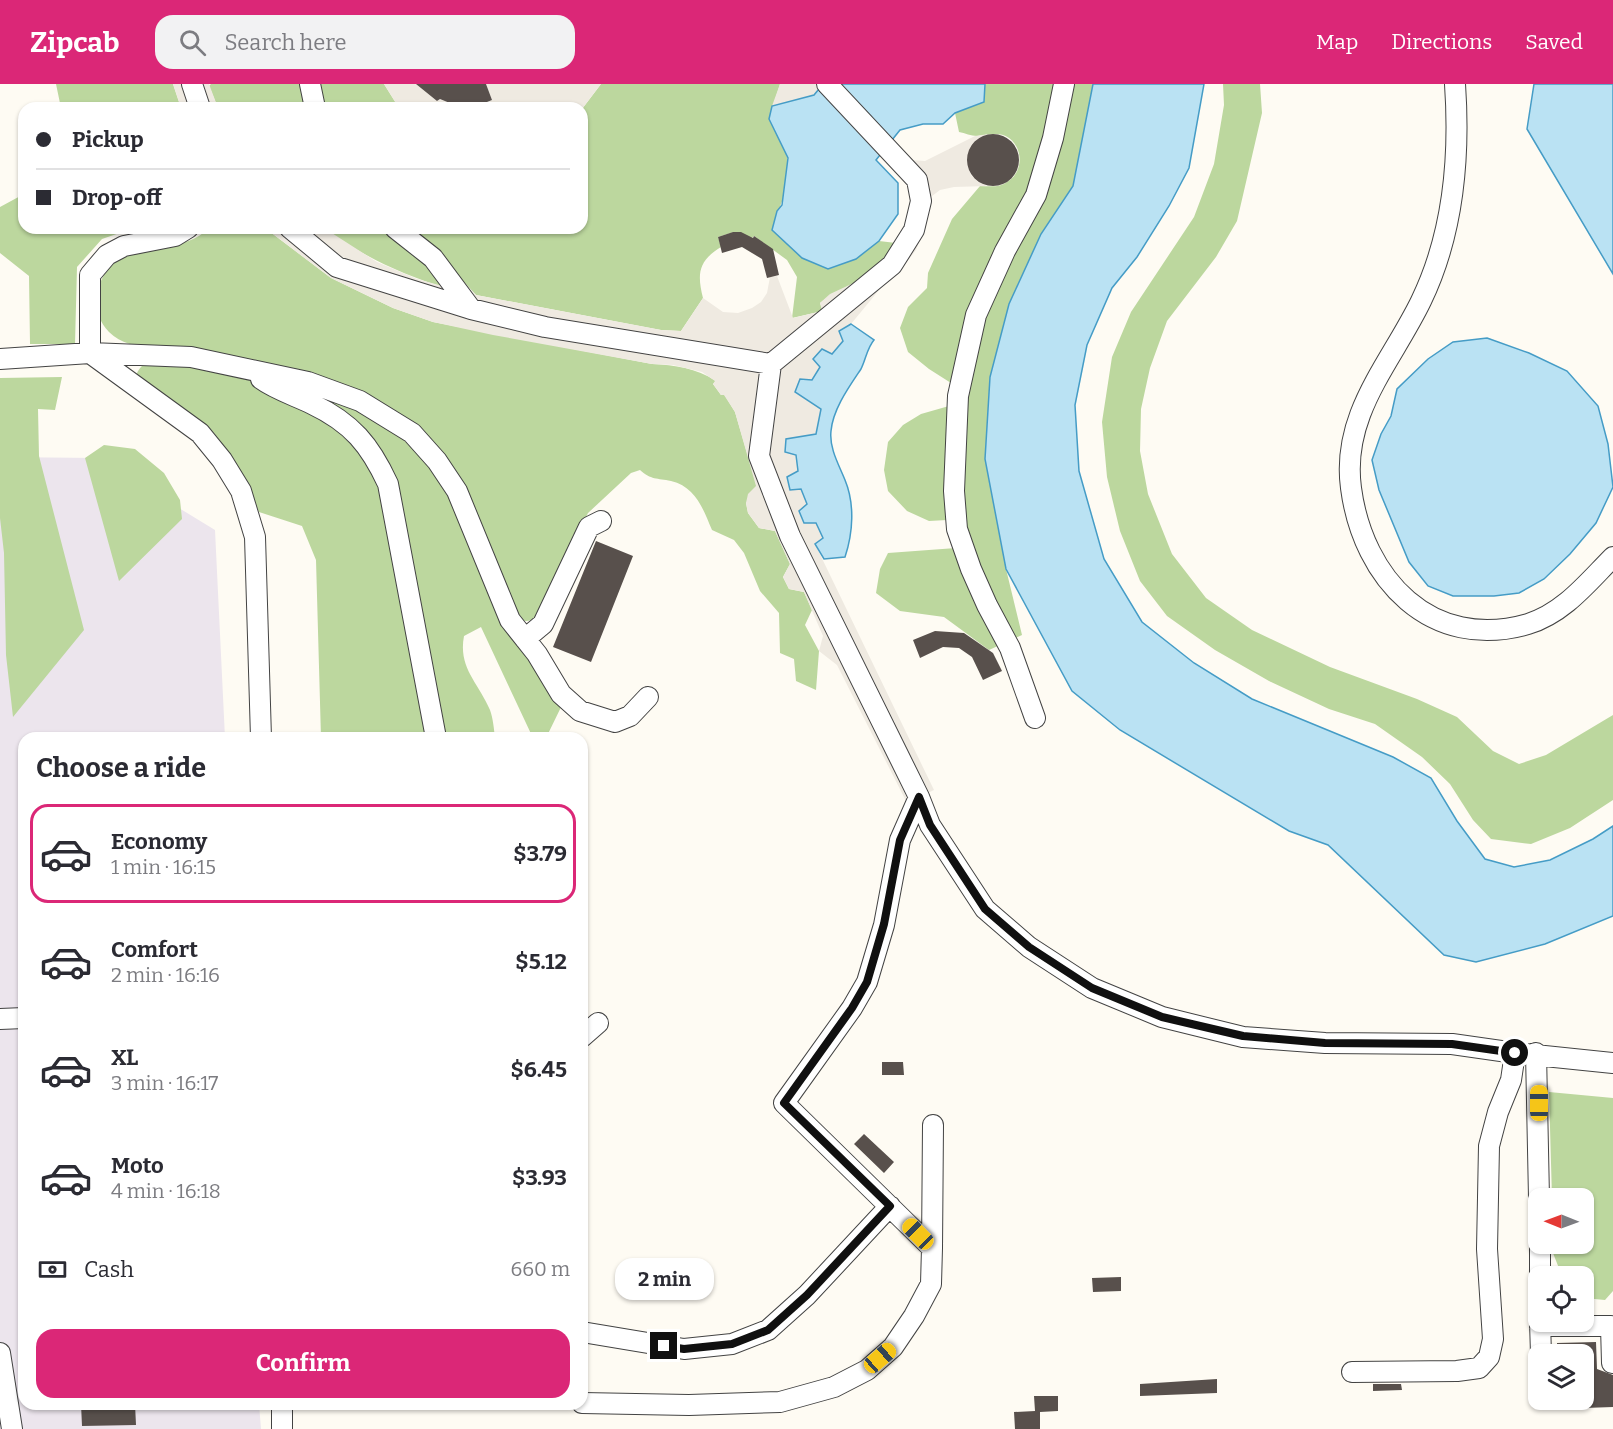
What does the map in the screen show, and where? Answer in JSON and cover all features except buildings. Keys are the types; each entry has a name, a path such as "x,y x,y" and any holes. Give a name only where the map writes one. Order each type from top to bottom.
{"street":[{"path":"192,84 198,102"},
{"path":"310,84 314,102"},
{"path":"827,84 917,180 921,201 914,230 892,266 771,364 759,456 790,536 919,797 930,825 985,909 1029,947 1092,988 1162,1017 1243,1036 1325,1043 1452,1044 1613,1063"},
{"path":"1035,718 1010,648 987,605 957,529 954,491 958,396 976,315 1005,251 1036,195 1053,138 1064,84"},
{"path":"1455,84 1458,127 1453,191 1438,255 1421,300 1355,423 1350,466 1351,487 1359,526 1373,560 1394,587 1418,610 1452,626 1490,630 1530,623 1568,603 1613,557"},
{"path":"90,352 90,275 107,255 124,246 178,234"},
{"path":"297,234 337,267 471,309 544,327 771,364"},
{"path":"403,234 433,258 471,309"},
{"path":"90,352 200,433 222,460 241,491 255,537 261,732"},
{"path":"0,359 90,352 191,357 308,382 360,401 412,434 436,461 457,491 510,620 561,694 580,711 615,722 630,716 648,698"},
{"path":"247,369 267,383 315,405 359,434 374,455 388,484 435,732"},
{"path":"525,639 543,624 589,526 601,522"},
{"path":"919,797 900,840 884,924 867,982 852,1008 784,1103 932,1248"},
{"path":"0,1019 18,1018"},
{"path":"588,1032 598,1023"},
{"path":"1352,1372 1457,1371 1479,1368 1489,1357 1493,1339 1487,1250 1489,1146 1498,1112 1511,1080 1515,1053"},
{"path":"1536,1053 1539,1188"},
{"path":"588,1402 689,1406 780,1402 834,1387 867,1370 893,1347 914,1316 931,1284 933,1125"},
{"path":"588,1333 684,1349 732,1344 768,1330 799,1302 890,1206"},
{"path":"1594,1326 1611,1326 1612,1363"},
{"path":"0,1353 12,1429"},
{"path":"282,1410 282,1429"}],"shaded area":[{"path":"173,84 209,84 216,102 179,102"},
{"path":"384,84 420,84 419,86 437,101 440,99 447,102 395,102"},
{"path":"486,84 601,84 587,102 487,102 492,100"},
{"path":"780,84 823,84 814,95 772,106"},
{"path":"989,134 979,138 971,145 967,165 971,175 978,182 987,186 954,187 940,190 928,199 927,222 916,250 851,324 840,331 843,341 832,354 822,349 813,359 820,367 812,380 795,392 821,409 816,435 786,439 796,455 798,471 787,477 791,490 801,489 807,504 800,512 816,523 823,538 815,544 934,790 907,803 837,665 819,651 823,636 804,592 789,589 783,577 790,564 775,531 759,528 748,513 746,503 748,494 756,486 735,412 724,395 721,395 713,384 715,381 702,372 673,365 652,364 433,322 393,308 331,278 273,234 333,234 377,262 417,279 446,287 435,271 392,234 414,234 432,248 476,295 661,330 681,331 703,298 723,312 738,313 752,308 761,302 767,293 770,277 777,276 793,318 822,311 820,303 830,294 860,280 883,261 907,230 913,200 902,173 896,145 911,160 925,161 975,136"},
{"path":"0,457 97,458 215,530 225,732 18,732 18,1410 259,1410 261,1429 0,1429"}],"green space":[{"path":"56,84 173,84 179,102 60,102"},
{"path":"211,84 303,84 306,102 216,102 209,86"},
{"path":"317,84 384,84 395,102 321,102"},
{"path":"601,84 780,84 769,119 786,152 789,166 787,185 772,230 801,257 855,259 879,241 896,243 869,273 820,303 823,311 792,318 797,277 787,260 754,236 752,238 734,232 718,237 721,247 713,252 704,263 700,275 703,298 681,331 661,330 476,295 432,248 414,234 588,234 587,102"},
{"path":"985,84 1093,84 1073,186 1041,234 1009,304 990,377 985,459 1006,569 1022,635 989,650 944,617 900,611 876,593 880,569 888,553 956,548 947,520 929,521 907,511 888,491 884,470 888,442 903,425 921,414 949,406 951,383 908,352 900,328 908,307 927,288 928,273 952,219 980,186 1004,184 1012,178 1019,167 1017,148 1009,138 997,134 972,136 959,132 955,113 984,102"},
{"path":"1223,84 1260,84 1262,113 1237,221 1216,257 1167,321 1150,368 1141,409 1140,451 1148,494 1172,554 1206,598 1252,630 1330,667 1417,699 1457,717 1493,751 1519,764 1546,755 1613,715 1613,800 1570,828 1531,844 1491,839 1473,820 1450,784 1422,757 1375,724 1329,709 1269,681 1215,650 1167,616 1140,581 1120,531 1107,477 1102,422 1112,357 1131,312 1194,217 1214,164 1224,105"},
{"path":"18,197 18,234 117,234 102,239 77,267 75,344 30,344 29,276 0,253 0,207"},
{"path":"202,234 273,234 331,278 393,308 433,322 652,364 685,368 716,381 713,384 721,395 724,394 735,412 757,487 746,503 748,513 759,528 775,531 790,564 783,577 789,589 804,592 812,610 805,625 819,651 816,690 796,681 794,659 780,653 779,613 760,591 744,553 734,540 712,530 698,500 680,484 651,477 640,470 631,473 588,513 536,617 529,621 522,620 517,618 483,536 393,416 152,348 129,344 109,332 102,323 96,302 101,281 114,263 134,252 178,244"},
{"path":"333,234 392,234 435,271 447,288 383,264"},
{"path":"160,360 180,361 326,391 406,436 443,479 563,703 549,732 530,732 481,627 464,636 464,657 466,666 490,710 494,732 321,732 316,560 302,526 259,512 241,472 214,433 136,376 143,365"},
{"path":"62,377 55,410 38,409 39,456 84,630 13,717 6,655 4,553 0,518 0,378"},
{"path":"104,445 135,449 164,473 180,500 182,519 119,581 85,458"},
{"path":"1549,1092 1613,1098 1613,1291 1605,1300 1594,1299 1594,1266 1558,1266 1553,1254 1594,1254 1594,1188 1552,1188"}],"water":[{"path":"823,84 985,84 984,102 955,113 943,124 923,124 900,130 876,160 898,183 898,214 879,241 856,259 828,269 802,258 772,230 777,211 782,205 788,158 769,119 772,106 814,95"},
{"path":"1093,84 1204,84 1189,168 1169,206 1137,257 1112,288 1087,345 1075,405 1079,471 1104,559 1142,622 1194,663 1252,699 1393,757 1431,778 1457,821 1485,859 1514,867 1550,860 1593,839 1613,826 1613,916 1545,944 1476,962 1444,955 1328,845 1289,831 1120,730 1072,691 1006,569 985,459 990,377 1009,304 1041,234 1073,186"},
{"path":"1534,84 1613,84 1613,274 1527,129"},
{"path":"851,324 874,340 861,369 838,406 832,423 832,444 848,489 852,509 851,528 845,557 824,559 815,544 823,538 816,523 804,523 799,511 807,504 801,489 790,490 787,477 798,471 796,455 785,452 786,439 816,434 821,409 795,392 800,379 812,380 820,367 813,359 822,349 832,354 843,341 839,331"},
{"path":"1487,338 1529,353 1567,371 1598,406 1608,444 1613,487 1596,523 1570,554 1544,579 1519,593 1494,596 1453,596 1428,586 1409,562 1379,490 1372,460 1381,434 1391,416 1397,389 1428,359 1453,342"}],"route":[{"path":"664,1346 684,1349 732,1344 768,1330 807,1295 890,1206 784,1103 852,1008 867,982 884,924 900,840 919,797 930,825 985,909 1029,947 1092,988 1162,1017 1243,1036 1325,1043 1452,1044 1515,1053"}]}
